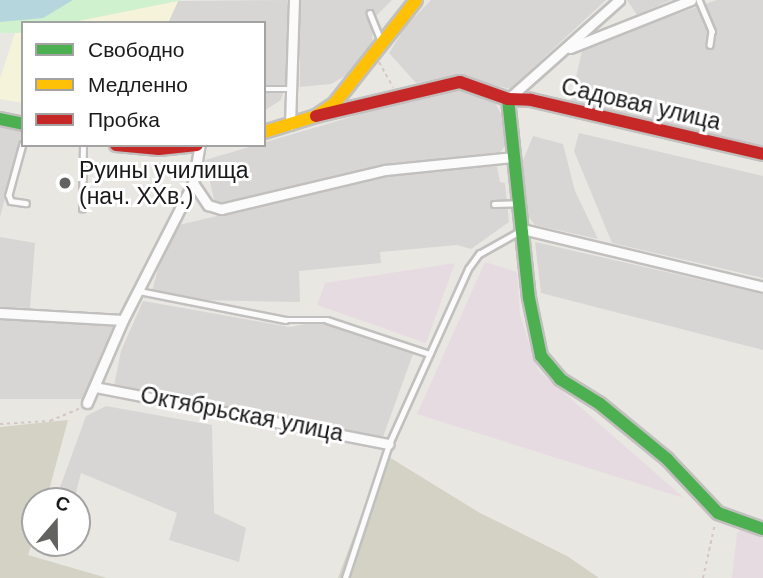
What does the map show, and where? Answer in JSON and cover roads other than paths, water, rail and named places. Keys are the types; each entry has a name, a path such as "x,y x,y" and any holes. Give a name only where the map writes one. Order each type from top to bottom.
{"street":[{"path":"290,125 294,0"},
{"path":"316,117 334,104 416,0"},
{"path":"619,0 508,99 535,335 550,369 652,445 718,513 763,529"},
{"path":"562,51 691,0"},
{"name":"Садовая улица","path":"266,131 407,93 460,82 508,99 531,100 763,154"},
{"path":"0,119 21,124"},
{"path":"88,403 123,320 193,183 198,147"},
{"path":"193,183 208,205 221,209 385,170 514,157"},
{"path":"522,229 763,287"},
{"path":"0,313 123,320"},
{"name":"Октябрьская улица","path":"95,387 389,444"}],"lane":[{"path":"699,0 712,31 710,45"},
{"path":"370,13 381,47"},
{"path":"266,89 293,89"},
{"path":"22,147 9,195 11,201 26,203"},
{"path":"82,209 83,147"},
{"path":"494,204 519,202"},
{"path":"345,578 389,444 479,254 522,229"},
{"path":"138,291 285,320 327,320 430,354"}],"water":[{"path":"0,0 73,0 43,18 0,22"}],"place":[{"name":"Руины училища (нач. XXв.)","path":"65,183"}]}
